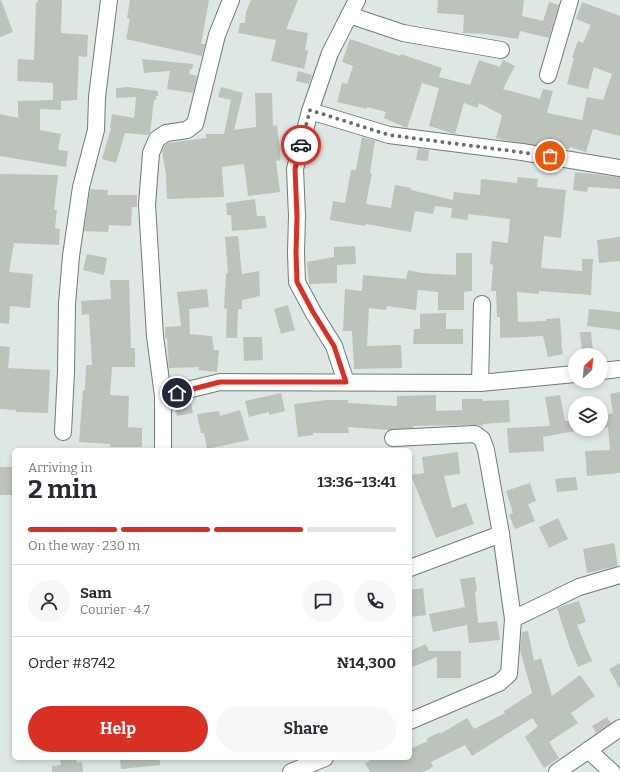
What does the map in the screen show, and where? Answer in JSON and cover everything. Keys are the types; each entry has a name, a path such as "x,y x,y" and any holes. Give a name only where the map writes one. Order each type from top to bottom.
{"street":[{"path":"63,432 67,304 71,256 80,187 96,130 97,97 109,0"},
{"path":"163,448 163,396 155,336 147,205 151,154 157,139 166,133 187,130 195,124 216,35 231,0"},
{"path":"346,382 334,346 297,282 295,169 310,110 330,53 357,0"},
{"path":"548,75 570,0"},
{"path":"349,15 403,33 501,50"},
{"path":"310,110 389,135 522,152 620,168"},
{"path":"480,383 482,304"},
{"path":"608,370 620,369"},
{"path":"163,396 220,382 480,383 568,375"},
{"path":"393,438 475,434 482,439 486,450 513,619 509,674 499,683 412,720"},
{"path":"412,567 500,534"},
{"path":"513,619 579,587 620,575"},
{"path":"558,772 620,728"},
{"path":"588,750 612,772"},
{"path":"301,770 321,760"}],"building":[{"path":"1,0 13,32 0,37 0,1"},
{"path":"38,0 62,0 61,33 88,35 87,57 79,56 77,100 61,101 61,110 40,109 40,130 61,134 58,150 68,151 66,167 0,156 0,114 18,118 18,101 53,100 53,83 17,81 18,59 34,60 36,2 38,3"},
{"path":"130,0 209,0 201,44 205,44 202,56 126,39 130,19 127,18"},
{"path":"251,0 298,0 286,29 308,33 305,50 308,51 304,69 271,61 276,40 238,33 240,23 245,23 246,12"},
{"path":"438,0 524,0 522,16 543,21 549,2 559,5 549,38 520,31 518,39 486,34 463,33 464,15 437,13"},
{"path":"582,2 620,16 620,136 593,129 586,152 570,147 569,149 541,144 541,146 496,138 502,115 479,103 477,108 464,103 455,134 429,126 439,88 422,83 407,128 384,118 386,112 337,102 342,83 347,84 353,66 342,62 350,39 442,68 439,77 470,85 479,60 500,67 503,60 515,66 503,89 540,99 543,89 553,91 547,113 582,120 587,97 603,100 612,74 594,67 588,89 567,84 574,58 572,57 578,41 583,43 591,25 576,19"},
{"path":"142,59 193,64 189,74 197,76 193,93 167,89 170,71 144,73"},
{"path":"298,71 312,75 309,84 296,81"},
{"path":"128,87 158,91 158,96 156,96 156,100 154,100 150,133 148,135 125,133 116,163 102,159 111,128 112,114 134,118 136,97 116,98 116,88"},
{"path":"221,87 243,93 234,130 256,127 255,93 272,93 273,126 277,125 281,160 276,161 280,192 248,196 244,164 222,167 224,197 167,199 166,174 162,151 168,143 206,138 206,134 224,134 231,100 218,97"},
{"path":"362,137 375,141 370,173 372,173 366,204 391,208 395,185 453,200 454,192 480,195 481,179 517,183 518,177 538,179 537,187 566,190 561,238 544,236 541,268 582,271 582,259 593,259 591,295 539,291 539,294 517,292 518,322 546,321 546,319 560,318 563,354 548,357 543,336 500,338 500,317 497,317 496,291 491,291 493,265 490,264 492,241 508,243 510,219 468,214 468,220 451,218 452,208 435,206 433,214 415,211 411,232 366,224 365,226 330,220 333,201 345,203 351,170 356,170"},
{"path":"418,148 429,150 428,161 416,160"},
{"path":"575,172 620,177 620,189 588,187 587,192 573,190"},
{"path":"0,174 58,175 54,210 57,210 55,228 60,229 59,245 14,243 9,272 33,274 30,308 10,306 9,324 0,323"},
{"path":"90,189 108,190 107,195 137,195 137,207 132,207 131,226 109,225 108,232 84,231"},
{"path":"255,199 257,216 265,216 267,228 232,231 231,215 227,215 226,203"},
{"path":"238,236 242,274 259,271 260,296 242,300 242,309 238,309 237,338 226,338 227,309 224,308 226,273 228,273 225,237"},
{"path":"620,237 620,261 599,263 597,240"},
{"path":"355,246 356,264 337,265 337,283 309,284 307,262 334,257 334,247"},
{"path":"456,253 472,253 472,291 464,292 464,310 438,310 438,292 418,290 416,310 387,306 386,310 369,308 367,346 401,345 402,368 354,369 352,331 343,331 345,289 362,291 363,275 406,279 408,270 422,273 456,275"},
{"path":"87,254 107,258 104,275 83,270"},
{"path":"110,280 129,280 131,348 135,348 135,367 112,367 110,395 129,396 128,427 142,428 142,447 110,447 110,444 79,442 83,390 85,390 86,365 92,365 89,314 82,315 81,301 111,299"},
{"path":"207,289 209,307 189,309 190,334 212,336 214,350 219,350 217,372 198,370 199,367 169,368 165,327 181,326 177,292"},
{"path":"288,305 295,330 281,334 274,309"},
{"path":"589,309 620,312 620,330 587,326"},
{"path":"446,313 446,329 463,329 463,344 413,344 414,329 420,329 420,314"},
{"path":"580,332 591,332 593,348 582,348"},
{"path":"243,337 262,337 263,360 244,361"},
{"path":"0,346 10,347 8,368 50,370 48,413 16,412 16,410 0,409"},
{"path":"620,392 620,473 587,476 585,451 610,450 608,414 613,413 610,394"},
{"path":"281,393 285,411 269,415 269,412 249,417 245,401"},
{"path":"436,395 436,411 462,410 462,399 483,399 483,401 509,400 510,422 483,424 483,426 413,426 413,428 388,430 348,427 349,433 313,433 313,435 298,437 294,404 327,400 348,400 348,403 397,406 397,396"},
{"path":"560,395 565,421 568,421 568,432 543,437 544,451 509,453 507,428 550,426 545,397"},
{"path":"191,403 193,413 177,416 175,406"},
{"path":"240,410 249,440 207,448 204,433 201,433 197,414 219,411 220,416"},
{"path":"458,452 460,474 444,476 452,508 466,503 474,524 436,538 412,478 412,475 424,473 422,457"},
{"path":"0,467 12,467 12,495 0,495"},
{"path":"576,477 578,490 557,492 555,479"},
{"path":"530,483 536,501 528,504 535,521 515,529 509,515 513,513 506,491"},
{"path":"558,518 568,539 549,548 539,527"},
{"path":"614,543 618,566 587,573 583,549"},
{"path":"475,577 478,623 497,621 500,640 469,643 467,625 433,632 429,614 465,607 460,579"},
{"path":"423,588 426,615 412,617 412,590"},
{"path":"579,601 586,622 577,625 592,661 578,667 557,608"},
{"path":"528,631 534,661 541,658 552,696 580,675 595,696 571,713 578,723 549,742 559,758 544,768 525,737 538,726 532,718 472,756 465,745 431,762 433,767 423,772 370,772 365,763 370,760 412,760 412,748 428,741 426,739 440,732 440,734 467,718 474,729 505,713 504,711 532,693 520,650 522,632"},
{"path":"426,644 429,651 461,651 461,678 437,678 437,657 412,667 412,650"},
{"path":"620,663 620,689 609,669"},
{"path":"607,717 611,723 596,733 592,726"},
{"path":"60,760 76,760 77,763 82,762 83,772 52,772 52,766 61,765"},
{"path":"120,760 160,760 160,765 121,769"}],"way so far":[{"path":"301,145 310,110 389,135 550,156"}],"route":[{"path":"177,393 220,382 346,382 334,346 297,282 295,169 301,145"}]}
